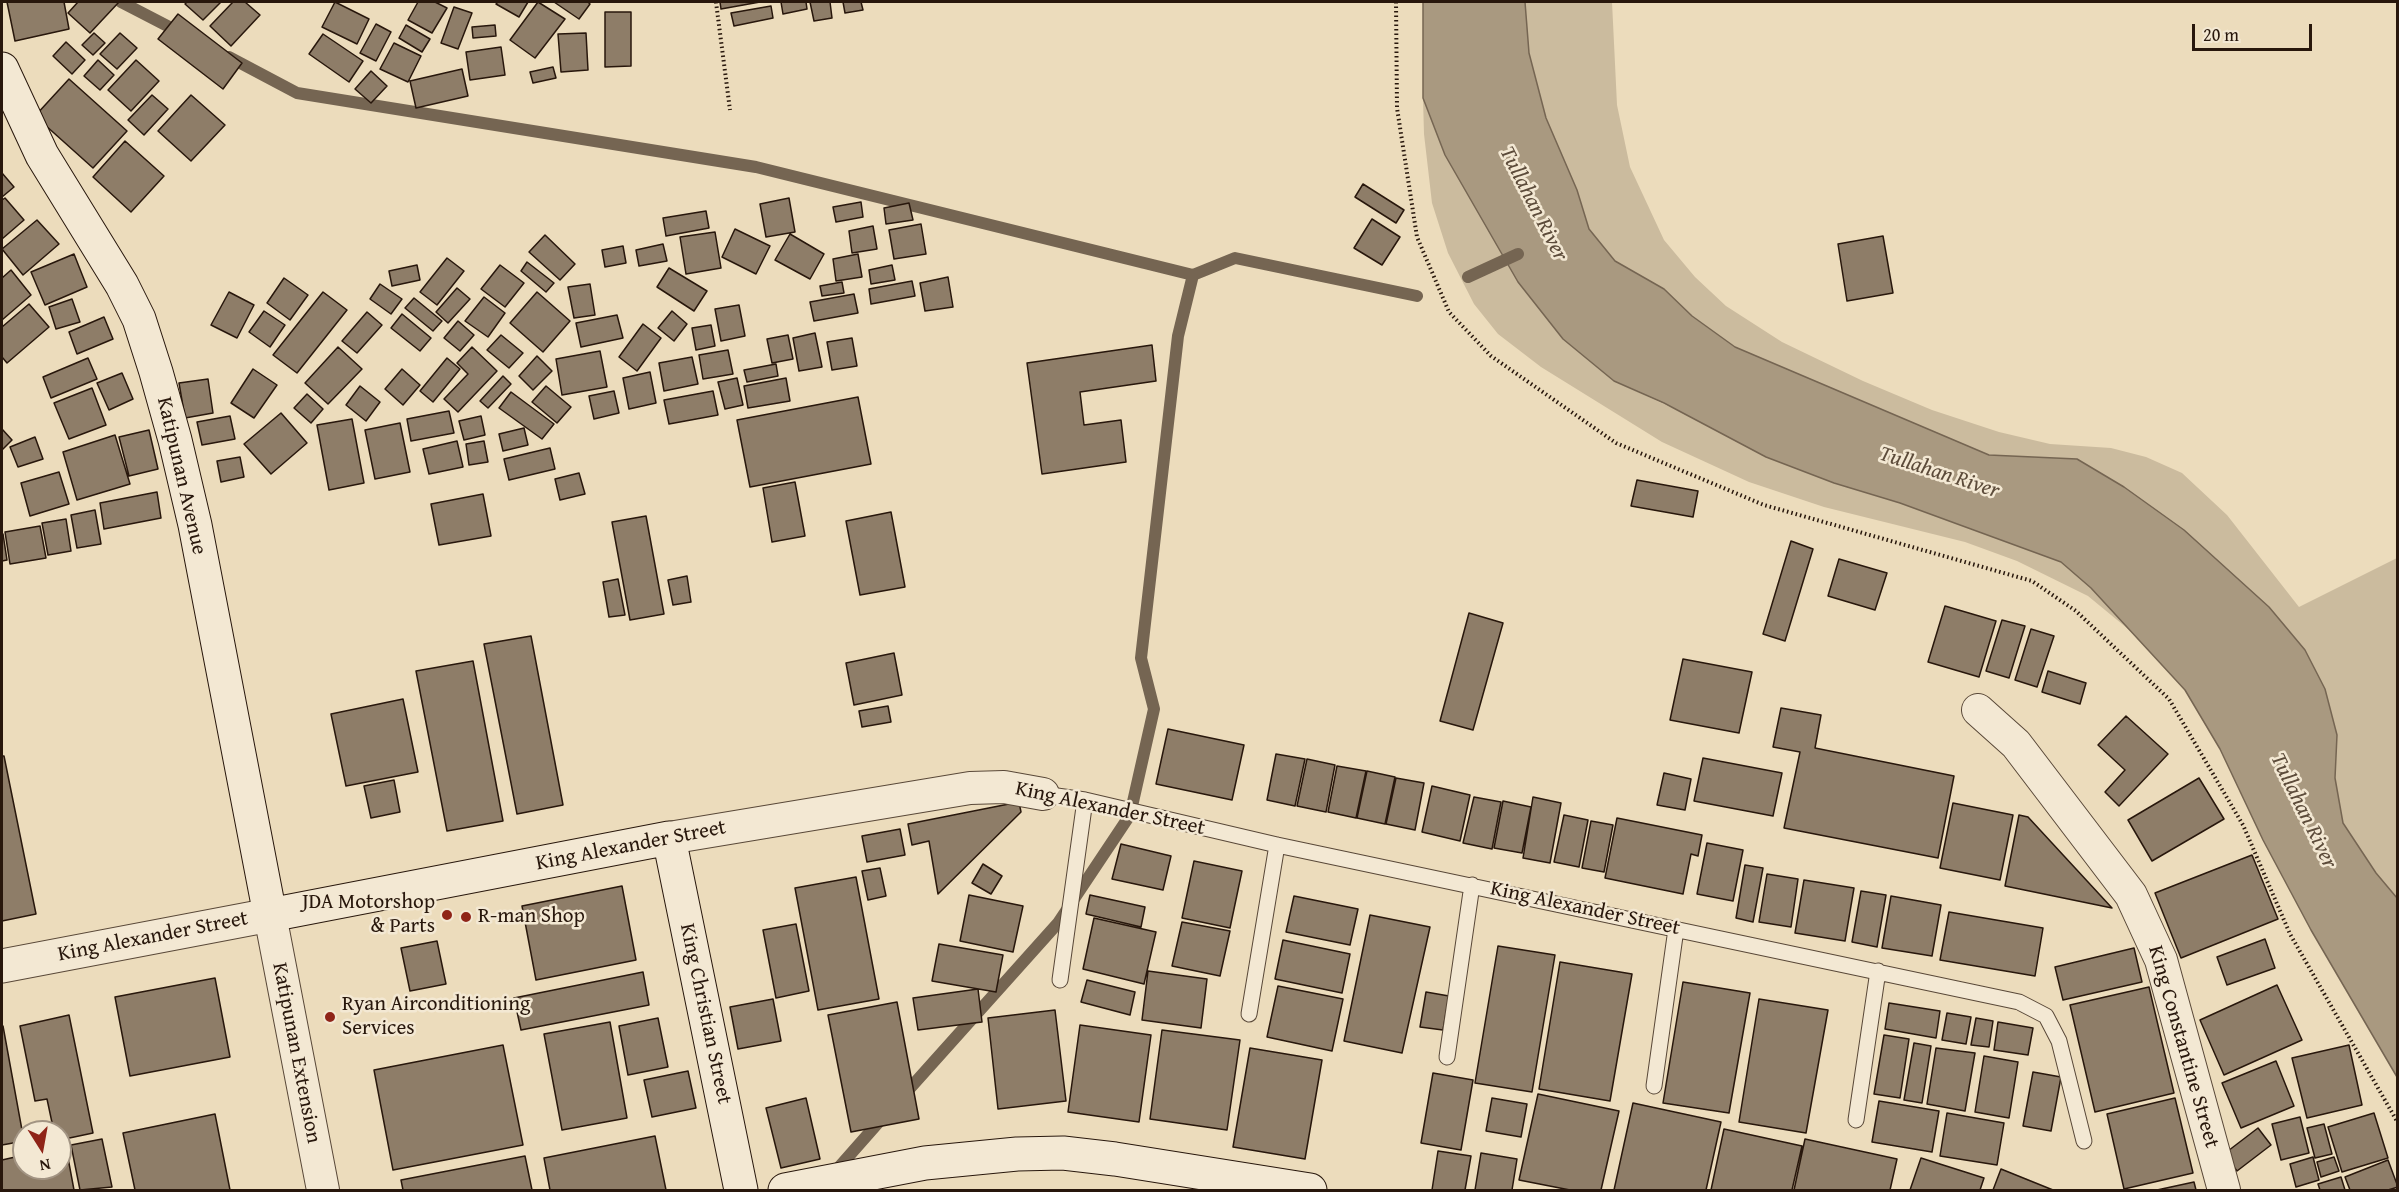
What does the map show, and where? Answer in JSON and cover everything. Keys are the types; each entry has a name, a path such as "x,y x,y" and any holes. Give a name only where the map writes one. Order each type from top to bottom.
{"main road":[{"name":"Katipunan Avenue","path":"2,69 42,155 122,285 139,319 156,372 195,525 270,915"},
{"name":"King Alexander Street","path":"2,966 669,838"},
{"name":"King Christian Street","path":"669,838 741,1191"},
{"path":"785,1191 925,1163 1051,1153 1115,1159 1310,1191"}],"street":[{"name":"King Constantine Street","path":"1978,710 2016,744 2132,895 2161,960 2224,1191"},
{"name":"King Alexander Street","path":"669,838 970,788 1004,787 1043,794"},
{"name":"Katipunan Extension","path":"270,915 323,1191"}],"lane":[{"name":"King Alexander Street","path":"1043,794 1085,800 1277,845 2019,1002 2046,1016 2059,1041 2084,1141"},
{"path":"1060,980 1085,800"},
{"path":"1249,1014 1277,845"},
{"path":"1447,1056 1472,885"},
{"path":"1654,1086 1676,929"},
{"path":"1856,1120 1878,971"}],"path":[{"path":"716,2 730,110"},
{"path":"1396,2 1397,108 1417,237 1449,312 1491,356 1616,443 1764,505 2032,581 2076,611 2169,699 2243,825 2290,934 2397,1123"}],"shaded area":[{"path":"1525,2 1612,2 1617,105 1630,167 1664,240 1695,277 1726,306 1782,342 1863,381 1932,410 1999,432 2050,444 2111,448 2146,457 2182,473 2227,515 2299,607 2397,558 2397,898 2376,873 2343,823 2335,778 2337,735 2325,689 2305,650 2269,607 2077,459 1989,455 1735,347 1692,316 1664,289 1615,261 1589,229 1577,190 1546,118 1529,53"},
{"path":"1423,98 1445,155 1518,281 1563,339 1614,381 1834,483 1900,503 2061,562 2091,588 2139,638 2088,596 2017,561 1965,542 1824,507 1749,482 1662,442 1541,367 1498,334 1474,304 1448,253 1432,203 1424,134"}],"water":[{"name":"Tullahan River","path":"1423,2 1525,2 1529,53 1546,118 1577,190 1589,229 1615,261 1664,289 1692,316 1735,347 1989,455 2077,459 2124,487 2184,530 2269,607 2305,650 2325,689 2337,735 2335,778 2343,823 2376,873 2397,898 2397,1077 2311,930 2263,840 2220,749 2185,690 2091,588 2061,562 1766,457 1664,403 1614,381 1563,339 1518,282 1445,155 1423,98"}],"building":[{"path":"7,2 64,2 69,29 15,41"},
{"path":"78,2 119,2 90,33 68,13"},
{"path":"187,2 221,2 203,20 185,4"},
{"path":"233,2 245,2 260,15 231,46 210,26"},
{"path":"335,2 369,19 357,44 322,27"},
{"path":"418,2 435,2 447,8 432,33 408,20"},
{"path":"498,2 528,2 519,17 496,4"},
{"path":"538,2 565,19 535,58 510,40"},
{"path":"554,2 588,2 590,4 579,19"},
{"path":"720,2 760,2 721,9"},
{"path":"781,2 806,2 807,9 783,14"},
{"path":"810,2 830,2 832,18 814,21"},
{"path":"843,2 861,2 863,10 845,13"},
{"path":"771,6 773,18 734,26 731,13"},
{"path":"454,7 472,13 458,49 441,43"},
{"path":"605,12 631,12 631,66 605,67"},
{"path":"178,14 242,63 223,89 158,39"},
{"path":"376,24 391,32 376,61 360,53"},
{"path":"406,25 430,39 422,52 399,38"},
{"path":"495,25 496,36 473,38 472,27"},
{"path":"94,33 105,43 93,55 82,45"},
{"path":"120,33 137,48 117,69 100,54"},
{"path":"586,33 588,70 561,72 558,34"},
{"path":"323,34 363,61 349,82 309,54"},
{"path":"66,42 85,60 72,74 53,56"},
{"path":"394,43 421,56 408,82 380,69"},
{"path":"501,47 505,75 470,80 466,52"},
{"path":"98,60 114,75 100,90 84,76"},
{"path":"136,60 159,81 131,111 108,90"},
{"path":"553,67 556,78 533,83 530,72"},
{"path":"462,69 468,96 416,108 410,81"},
{"path":"371,71 387,86 371,103 355,89"},
{"path":"69,79 127,131 93,168 35,116"},
{"path":"152,95 168,109 144,135 128,120"},
{"path":"191,95 225,125 191,161 158,131"},
{"path":"125,141 164,176 131,212 93,177"},
{"path":"2,173 14,187 2,197"},
{"path":"1363,184 1404,210 1396,223 1355,197"},
{"path":"5,198 24,220 2,239 2,200"},
{"path":"789,198 795,232 766,237 760,204"},
{"path":"861,202 863,217 836,222 833,207"},
{"path":"909,203 913,220 886,224 884,208"},
{"path":"706,211 709,228 666,236 663,218"},
{"path":"1372,219 1400,237 1382,265 1354,248"},
{"path":"37,220 59,244 23,275 2,249"},
{"path":"921,224 926,254 894,259 889,230"},
{"path":"873,226 877,249 852,253 849,231"},
{"path":"735,229 770,246 756,274 722,257"},
{"path":"715,232 721,268 686,274 680,237"},
{"path":"790,234 824,254 810,279 775,260"},
{"path":"545,235 575,264 560,280 529,252"},
{"path":"1883,236 1893,293 1847,301 1838,244"},
{"path":"663,244 667,261 639,266 636,250"},
{"path":"623,246 626,263 605,267 602,250"},
{"path":"74,254 87,287 45,305 31,272"},
{"path":"858,254 862,277 836,281 833,259"},
{"path":"447,258 464,271 437,305 420,292"},
{"path":"527,262 554,283 546,292 521,271"},
{"path":"417,265 420,280 392,286 389,271"},
{"path":"500,265 524,283 505,307 481,289"},
{"path":"892,265 895,280 871,284 869,270"},
{"path":"669,268 707,291 694,311 657,287"},
{"path":"11,270 31,295 2,320 2,278"},
{"path":"948,277 953,307 925,311 920,283"},
{"path":"284,278 308,295 290,320 267,303"},
{"path":"912,281 915,296 871,304 869,289"},
{"path":"842,282 844,293 822,296 820,286"},
{"path":"380,284 402,299 391,314 370,299"},
{"path":"590,284 595,315 574,318 568,287"},
{"path":"457,288 470,299 448,323 436,312"},
{"path":"229,292 254,305 237,338 211,325"},
{"path":"323,292 347,310 297,373 273,355"},
{"path":"537,292 570,321 543,352 510,323"},
{"path":"854,294 858,313 814,321 810,302"},
{"path":"484,297 505,313 488,337 465,321"},
{"path":"414,298 442,321 433,331 405,308"},
{"path":"72,299 80,322 56,329 49,307"},
{"path":"29,304 49,327 7,363 2,357 2,327"},
{"path":"739,305 745,336 721,341 715,309"},
{"path":"264,311 285,325 270,347 249,332"},
{"path":"672,311 687,324 674,341 658,328"},
{"path":"367,312 382,325 357,353 342,341"},
{"path":"402,314 431,338 420,351 391,328"},
{"path":"617,315 623,338 581,347 576,323"},
{"path":"104,317 113,339 77,354 69,332"},
{"path":"458,321 474,335 460,351 444,338"},
{"path":"643,324 661,338 637,371 619,357"},
{"path":"711,325 715,346 696,350 692,328"},
{"path":"815,333 822,367 799,371 793,338"},
{"path":"501,335 523,353 509,368 487,350"},
{"path":"788,335 793,359 772,363 767,339"},
{"path":"852,338 857,366 832,370 827,342"},
{"path":"1152,345 1156,381 1080,392 1084,425 1121,420 1126,462 1042,474 1027,363"},
{"path":"338,347 362,369 328,404 305,383"},
{"path":"472,347 497,371 458,412 444,399 468,374 457,363"},
{"path":"728,350 733,374 703,379 699,355"},
{"path":"600,351 607,387 562,395 556,359"},
{"path":"537,356 552,371 533,390 519,376"},
{"path":"692,357 698,384 664,391 659,363"},
{"path":"88,358 97,379 51,398 43,377"},
{"path":"447,358 460,369 433,402 420,391"},
{"path":"776,364 778,376 747,382 744,370"},
{"path":"253,369 277,385 254,418 231,403"},
{"path":"402,369 420,385 403,405 385,389"},
{"path":"650,372 656,403 629,409 623,378"},
{"path":"122,373 133,399 109,410 97,383"},
{"path":"503,376 511,384 488,408 480,401"},
{"path":"737,378 743,405 725,409 718,382"},
{"path":"786,378 790,401 748,408 744,386"},
{"path":"208,379 213,413 185,418 179,383"},
{"path":"360,386 380,402 366,421 346,405"},
{"path":"546,386 571,407 557,423 532,402"},
{"path":"92,388 106,425 69,439 54,403"},
{"path":"614,391 619,413 594,419 589,396"},
{"path":"713,391 718,415 669,424 664,400"},
{"path":"511,392 554,424 542,439 499,408"},
{"path":"307,394 323,409 311,423 294,408"},
{"path":"858,397 871,464 750,487 737,420"},
{"path":"449,411 454,433 411,441 407,419"},
{"path":"281,413 307,443 271,474 244,444"},
{"path":"230,416 235,439 202,445 197,422"},
{"path":"481,416 485,435 464,440 459,421"},
{"path":"352,419 364,483 329,490 317,425"},
{"path":"400,423 410,472 375,479 365,430"},
{"path":"524,428 528,445 503,451 499,434"},
{"path":"2,429 12,440 2,450"},
{"path":"149,430 158,469 129,476 119,437"},
{"path":"115,435 130,484 77,500 63,452"},
{"path":"35,437 43,459 18,467 10,447"},
{"path":"457,441 463,467 429,474 423,449"},
{"path":"484,441 488,462 469,465 466,444"},
{"path":"550,448 555,469 509,480 504,459"},
{"path":"240,457 244,477 221,482 217,461"},
{"path":"59,472 69,504 30,516 21,483"},
{"path":"579,473 585,494 560,500 555,479"},
{"path":"1637,480 1698,491 1693,517 1631,506"},
{"path":"795,482 805,536 772,542 763,488"},
{"path":"157,492 161,518 104,529 100,503"},
{"path":"483,494 491,536 439,545 431,504"},
{"path":"95,510 101,544 77,548 71,515"},
{"path":"891,512 905,587 860,595 846,521"},
{"path":"646,516 664,614 630,620 612,522"},
{"path":"66,519 71,551 48,555 42,523"},
{"path":"40,526 46,558 10,564 5,532"},
{"path":"2,535 7,560 2,561"},
{"path":"1791,541 1813,549 1785,641 1763,634"},
{"path":"1839,559 1887,573 1875,610 1828,596"},
{"path":"687,576 691,602 673,605 668,580"},
{"path":"618,579 625,615 609,617 603,582"},
{"path":"1945,606 1996,621 1979,677 1928,662"},
{"path":"1469,613 1503,623 1473,730 1440,721"},
{"path":"2002,620 2025,626 2009,678 1986,671"},
{"path":"2031,629 2054,636 2037,687 2015,680"},
{"path":"531,636 563,805 517,814 484,644"},
{"path":"894,653 902,695 854,705 846,663"},
{"path":"1683,659 1752,672 1739,733 1670,720"},
{"path":"473,661 503,821 447,831 416,671"},
{"path":"2048,671 2086,683 2080,704 2042,692"},
{"path":"403,699 418,772 346,786 331,714"},
{"path":"888,706 891,722 862,727 859,711"},
{"path":"1781,708 1821,715 1815,748 1954,776 1938,858 1784,828 1800,752 1773,747"},
{"path":"2126,716 2168,754 2119,806 2105,792 2125,770 2098,745"},
{"path":"1168,729 1244,745 1232,800 1156,784"},
{"path":"1276,754 1305,759 1295,806 1267,800"},
{"path":"2,756 4,756 36,914 2,921"},
{"path":"1703,758 1782,773 1773,816 1694,801"},
{"path":"1307,759 1335,765 1326,812 1297,806"},
{"path":"1337,766 1366,771 1356,818 1328,812"},
{"path":"1367,771 1395,777 1385,824 1357,818"},
{"path":"1664,773 1691,779 1685,810 1657,805"},
{"path":"1396,778 1424,783 1415,830 1386,824"},
{"path":"2199,778 2224,819 2152,861 2128,820"},
{"path":"394,780 400,812 371,818 364,786"},
{"path":"1432,786 1470,795 1460,841 1422,832"},
{"path":"1474,797 1501,802 1492,849 1463,843"},
{"path":"1533,797 1561,803 1550,863 1523,858"},
{"path":"1503,801 1531,807 1522,853 1494,848"},
{"path":"1019,802 1021,812 938,894 929,841 912,845 908,824"},
{"path":"1953,803 2013,815 2000,880 1940,868"},
{"path":"1564,815 1588,820 1579,867 1554,862"},
{"path":"2019,815 2028,817 2112,908 2005,886"},
{"path":"1617,818 1702,835 1698,856 1691,854 1683,894 1605,878"},
{"path":"1591,821 1613,825 1604,872 1582,868"},
{"path":"900,829 905,855 867,862 862,836"},
{"path":"1707,843 1743,850 1733,901 1697,894"},
{"path":"1121,844 1171,856 1163,890 1112,879"},
{"path":"2252,855 2278,919 2181,958 2155,893"},
{"path":"1194,861 1242,871 1230,928 1182,918"},
{"path":"983,864 1002,876 991,894 972,883"},
{"path":"1745,865 1763,868 1753,922 1736,918"},
{"path":"880,868 886,896 868,900 862,871"},
{"path":"1767,874 1798,879 1791,927 1759,922"},
{"path":"856,877 879,999 818,1010 795,888"},
{"path":"1804,880 1854,888 1845,941 1795,933"},
{"path":"622,886 636,960 536,980 522,906"},
{"path":"1861,891 1886,895 1877,947 1852,942"},
{"path":"969,895 1023,906 1013,952 960,941"},
{"path":"1090,895 1145,907 1141,927 1086,914"},
{"path":"1294,896 1358,909 1350,945 1286,932"},
{"path":"1891,896 1941,905 1932,956 1882,948"},
{"path":"1949,912 2043,928 2035,976 1940,960"},
{"path":"1370,915 1430,927 1402,1053 1344,1041"},
{"path":"1094,918 1156,932 1144,984 1083,969"},
{"path":"1182,922 1230,931 1220,976 1172,966"},
{"path":"796,924 809,991 776,998 763,930"},
{"path":"2265,939 2275,968 2227,985 2217,957"},
{"path":"1283,940 1350,954 1342,993 1275,979"},
{"path":"437,941 446,984 410,991 401,948"},
{"path":"939,944 1003,955 996,992 932,981"},
{"path":"1498,946 1555,955 1532,1092 1475,1083"},
{"path":"2134,948 2142,982 2063,1000 2055,967"},
{"path":"1560,962 1632,974 1610,1101 1539,1089"},
{"path":"1148,971 1207,979 1201,1028 1142,1020"},
{"path":"643,972 649,1005 521,1030 514,998"},
{"path":"215,978 230,1057 130,1076 115,997"},
{"path":"1087,980 1135,992 1130,1015 1081,1002"},
{"path":"1683,982 1750,993 1729,1113 1663,1103"},
{"path":"2277,985 2302,1040 2224,1075 2200,1020"},
{"path":"1278,986 1343,999 1332,1051 1267,1037"},
{"path":"2149,987 2174,1093 2095,1112 2070,1005"},
{"path":"978,989 982,1022 918,1030 913,998"},
{"path":"1426,992 1449,996 1443,1030 1420,1027"},
{"path":"773,999 781,1041 738,1049 730,1007"},
{"path":"1759,999 1828,1010 1806,1133 1739,1122"},
{"path":"897,1002 919,1119 851,1132 828,1015"},
{"path":"1889,1003 1940,1011 1936,1038 1885,1029"},
{"path":"1055,1010 1066,1101 998,1109 988,1018"},
{"path":"1947,1013 1971,1017 1966,1044 1942,1040"},
{"path":"69,1015 93,1133 72,1137 72,1120 51,1120 47,1099 35,1101 20,1026"},
{"path":"658,1018 668,1067 628,1075 619,1026"},
{"path":"1976,1018 1993,1021 1989,1047 1971,1045"},
{"path":"610,1022 627,1118 562,1130 544,1034"},
{"path":"1998,1022 2033,1028 2028,1055 1994,1050"},
{"path":"1080,1025 1151,1035 1139,1122 1068,1112"},
{"path":"2,1027 20,1120 12,1120 12,1143 2,1145"},
{"path":"1162,1030 1240,1040 1227,1130 1150,1119"},
{"path":"1884,1035 1909,1039 1900,1098 1874,1094"},
{"path":"1914,1043 1931,1046 1922,1103 1904,1100"},
{"path":"503,1045 523,1145 393,1170 374,1070"},
{"path":"2349,1045 2362,1105 2307,1118 2292,1058"},
{"path":"1250,1048 1322,1060 1305,1159 1233,1147"},
{"path":"1936,1048 1975,1053 1965,1111 1927,1104"},
{"path":"1984,1056 2018,1062 2009,1118 1975,1112"},
{"path":"2276,1061 2294,1106 2241,1128 2222,1083"},
{"path":"688,1071 696,1108 652,1117 644,1080"},
{"path":"2033,1072 2061,1077 2051,1131 2023,1126"},
{"path":"1433,1073 1473,1080 1461,1150 1421,1143"},
{"path":"1538,1094 1619,1111 1601,1190 1570,1190 1519,1180"},
{"path":"806,1098 820,1159 781,1168 766,1108"},
{"path":"1492,1098 1527,1104 1521,1137 1486,1131"},
{"path":"2175,1098 2193,1173 2124,1189 2107,1114"},
{"path":"1879,1101 1939,1111 1932,1152 1872,1142"},
{"path":"1633,1103 1721,1122 1706,1190 1614,1190"},
{"path":"1947,1113 2004,1123 1997,1165 1940,1156"},
{"path":"2374,1113 2388,1158 2342,1172 2328,1127"},
{"path":"215,1114 230,1190 135,1190 123,1133"},
{"path":"2300,1117 2309,1153 2281,1160 2272,1124"},
{"path":"2324,1124 2332,1154 2315,1158 2307,1128"},
{"path":"2258,1128 2271,1145 2237,1171 2224,1154"},
{"path":"1724,1129 1802,1146 1792,1190 1711,1190"},
{"path":"655,1136 666,1190 550,1190 544,1158"},
{"path":"102,1139 112,1187 80,1190 72,1145"},
{"path":"1805,1139 1897,1159 1890,1190 1794,1190"},
{"path":"1438,1151 1471,1156 1465,1190 1432,1190"},
{"path":"1481,1153 1517,1159 1512,1190 1475,1190"},
{"path":"525,1156 532,1190 403,1190 401,1180"},
{"path":"2313,1157 2319,1180 2296,1187 2290,1164"},
{"path":"2334,1157 2339,1171 2321,1177 2317,1162"},
{"path":"12,1158 12,1180 72,1179 74,1190 2,1190 2,1160"},
{"path":"1921,1158 1984,1178 1980,1190 1910,1190"},
{"path":"2388,1160 2398,1187 2388,1190 2350,1190 2345,1177"},
{"path":"2001,1169 2053,1190 1993,1190"},
{"path":"2341,1177 2345,1190 2320,1190 2318,1184"},
{"path":"2194,1182 2196,1190 2157,1190"}],"waterway":[{"path":"121,2 181,33"},
{"path":"229,57 297,93 756,167 1193,275"},
{"path":"1468,277 1518,254"},
{"path":"903,1096 1058,923 1130,815 1154,709 1141,658 1178,336 1193,275 1235,258 1417,296"},
{"path":"833,1174 885,1115"}],"place":[{"name":"JDA Motorshop & Parts","path":"447,915"},
{"name":"R-man Shop","path":"466,917"},
{"name":"Ryan Airconditioning Services","path":"330,1017"}]}
